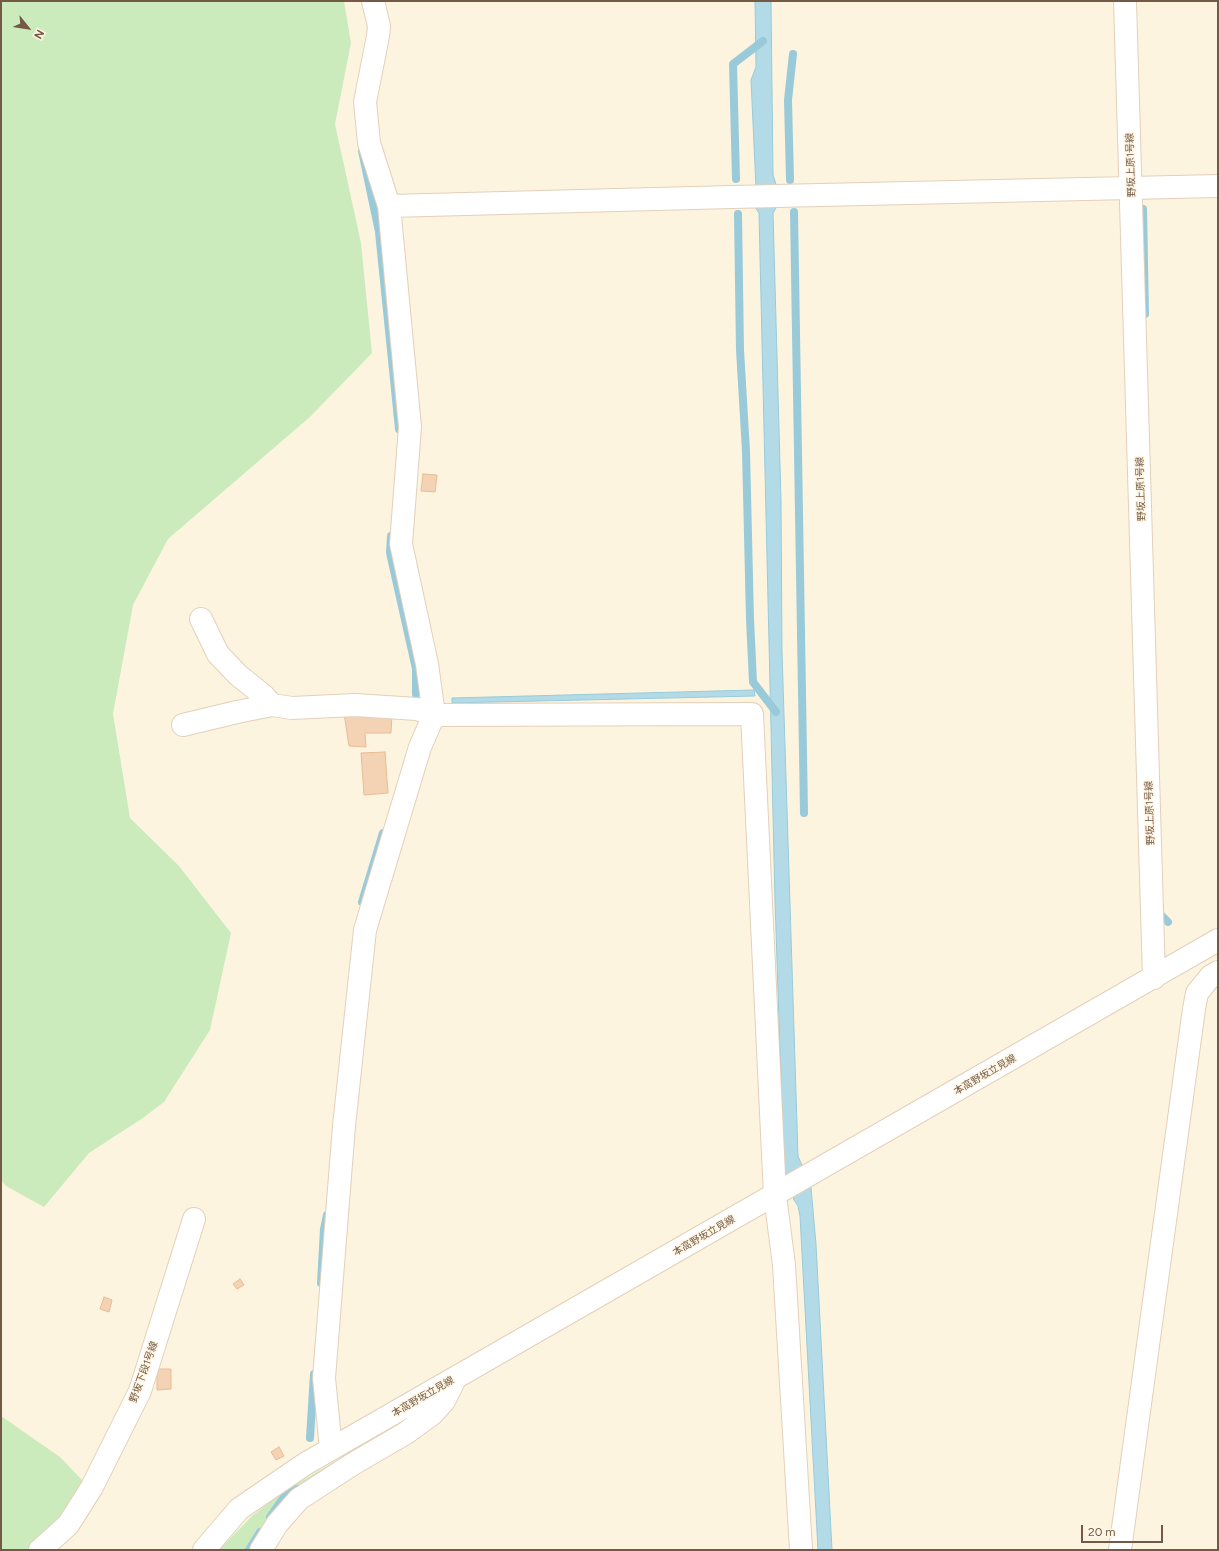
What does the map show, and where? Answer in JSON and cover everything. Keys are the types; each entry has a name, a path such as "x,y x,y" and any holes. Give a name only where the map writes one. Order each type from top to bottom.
{"street":[{"path":"332,1449 324,1378 344,1126 365,930 420,747 434,715 427,664 401,544 410,427 389,206 369,144 365,102 379,26 373,1"},
{"name":"野坂上原1号線","path":"1125,1 1154,978"},
{"path":"389,206 732,196 1218,186"},
{"path":"201,619 218,654 238,675 263,695 272,705"},
{"path":"183,726 237,712 272,705 292,708 355,705 417,709 434,715 752,714 775,1196 784,1265 801,1550"},
{"name":"本高野坂立見線","path":"204,1550 239,1509 305,1464 775,1196 1218,940"},
{"path":"1120,1550 1194,1009 1197,993 1211,976 1218,972"},
{"name":"野坂下段1号線","path":"40,1550 68,1525 92,1487 140,1391 194,1219"},
{"path":"261,1550 277,1524 299,1499 406,1433 426,1418 444,1401 455,1379"}],"green space":[{"path":"1,1 344,1 351,43 335,124 361,243 372,353 311,416 168,539 133,605 113,714 130,818 179,866 231,933 210,1030 164,1102 143,1118 89,1153 44,1207 6,1186 1,1180"},
{"path":"417,1413 327,1473 254,1550 219,1550 252,1516 283,1492"},
{"path":"1,1416 60,1457 84,1482 63,1521 27,1550 1,1550"}],"water":[{"path":"755,1 771,1 773,175 778,190 779,203 773,213 781,501 782,652 798,1156 811,1188 816,1244 832,1550 818,1550 800,1216 798,1206 794,1200 784,1170 775,901 759,213 752,203 756,188 751,80 756,67"},
{"path":"754,690 755,696 452,703 452,698"}],"building":[{"path":"423,474 437,475 435,492 421,491"},
{"path":"344,713 392,714 391,733 365,733 366,747 349,746"},
{"path":"385,752 388,793 364,795 361,753"},
{"path":"240,1279 244,1285 237,1289 233,1284"},
{"path":"104,1297 112,1300 109,1312 100,1309"},
{"path":"157,1369 171,1369 171,1389 157,1390"},
{"path":"279,1447 284,1456 276,1460 271,1452"}],"waterway":[{"path":"736,179 733,64 763,41"},
{"path":"790,180 788,100 793,54"},
{"path":"362,151 379,232 399,429"},
{"path":"1143,209 1145,314"},
{"path":"794,212 804,813"},
{"path":"738,214 740,350 746,451 753,682 776,712"},
{"path":"391,536 390,553 416,669 416,694"},
{"path":"362,902 383,833"},
{"path":"1160,907 1160,914 1168,922"},
{"path":"321,1283 324,1229 327,1215"},
{"path":"310,1438 314,1374"},
{"path":"270,1517 284,1497 297,1489"},
{"path":"249,1550 260,1532"}]}
